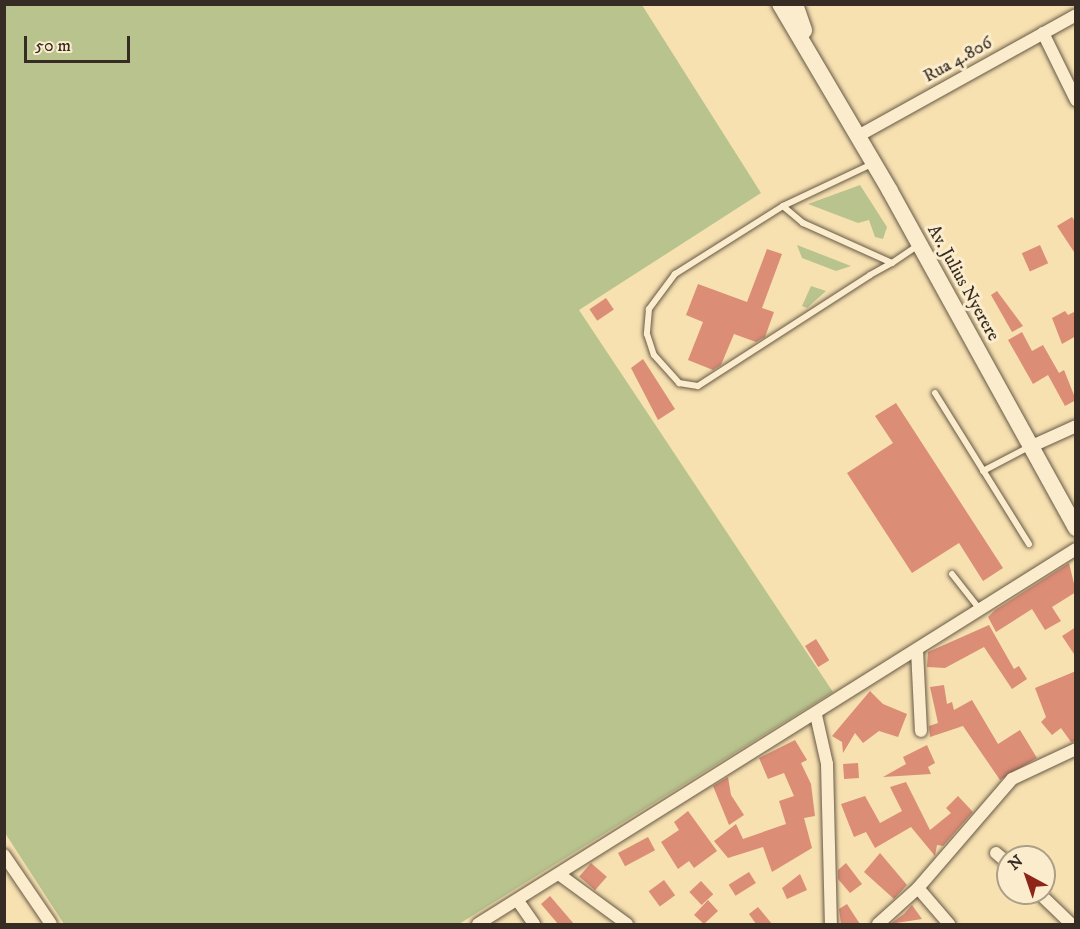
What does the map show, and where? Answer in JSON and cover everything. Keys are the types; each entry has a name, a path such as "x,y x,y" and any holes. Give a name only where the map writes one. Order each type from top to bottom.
{"main road":[{"name":"Av. Julius Nyerere","path":"780,4 874,163 1076,528"},
{"name":"Av. Julius Nyerere","path":"795,4 814,59"}],"street":[{"name":"Rua 4.806","path":"858,136 1076,15"},
{"path":"1043,33 1076,100"},
{"path":"1032,446 1076,426"},
{"path":"478,924 519,901 816,715 917,650 978,607 1076,549"},
{"path":"917,650 921,731"},
{"path":"816,715 827,764 831,924"},
{"path":"878,924 918,888 1012,779 1076,749"},
{"path":"4,855 51,924"},
{"path":"560,874 627,924"},
{"path":"918,888 949,924"},
{"path":"519,901 534,924"},
{"path":"1051,905 1071,924"}],"lane":[{"path":"874,163 783,206 675,274 654,301 647,333 654,356 679,383 698,387 919,245"},
{"path":"783,206 803,223 892,263"},
{"path":"935,393 1029,544"},
{"path":"984,471 1032,446"},
{"path":"952,574 978,607"}],"green space":[{"path":"5,4 642,5 761,193 579,310 833,692 459,924 64,924 5,833"},
{"path":"860,185 887,227 883,239 875,237 869,220 858,223 808,204"},
{"path":"797,245 851,266 836,271 802,258"},
{"path":"811,286 826,291 807,308 802,306"}],"building":[{"path":"1072,217 1076,223 1076,255 1057,226"},
{"path":"1040,245 1048,263 1030,271 1022,253"},
{"path":"767,249 782,254 762,308 774,312 765,337 756,342 734,334 721,365 713,370 688,360 703,322 686,315 698,284 747,302"},
{"path":"997,291 1023,326 1012,332 991,295"},
{"path":"606,298 614,310 597,321 589,309"},
{"path":"1065,311 1068,315 1076,311 1076,336 1062,344 1052,318"},
{"path":"1022,332 1032,351 1043,345 1059,373 1064,370 1076,400 1065,406 1048,375 1033,384 1008,340"},
{"path":"643,359 675,409 658,420 631,368"},
{"path":"896,403 1003,568 983,581 959,543 912,573 847,473 893,443 875,416"},
{"path":"1069,563 1076,592 1052,607 1061,621 1045,630 1032,609 996,632 988,617 995,610"},
{"path":"989,625 1014,669 1019,666 1027,679 1012,689 984,647 945,668 927,667 928,652"},
{"path":"1076,627 1076,657 1062,636"},
{"path":"816,639 829,660 818,667 805,646"},
{"path":"1076,671 1076,741 1071,742 1061,728 1052,735 1041,722 1046,717 1035,688"},
{"path":"944,685 947,704 952,702 954,710 972,700 998,744 1020,730 1037,758 1000,780 963,726 930,737 929,726 938,723 930,687"},
{"path":"870,691 883,704 907,714 898,737 879,731 863,743 855,733 843,753 842,742 832,736"},
{"path":"795,740 807,760 801,763 811,784 815,816 804,818 812,848 772,872 763,847 728,858 714,841 736,824 743,839 786,824 779,801 794,796 784,773 768,779 759,758"},
{"path":"927,745 935,763 928,767 931,774 883,777 906,764 903,757"},
{"path":"858,763 859,778 844,779 843,764"},
{"path":"728,777 731,795 744,815 729,825 713,786"},
{"path":"906,782 930,830 951,813 946,808 958,796 973,812 943,846 937,845 935,856 911,827 875,848 866,832 854,837 846,817 841,804 865,796 880,823 902,811 890,787"},
{"path":"688,811 717,851 694,868 689,861 678,869 661,842 679,830 674,822"},
{"path":"648,837 655,850 625,866 618,853"},
{"path":"880,853 907,885 894,899 864,872"},
{"path":"591,863 607,877 595,890 579,877"},
{"path":"846,863 862,884 850,893 838,879 838,870"},
{"path":"749,872 756,883 736,896 729,885"},
{"path":"800,874 807,890 787,899 782,888"},
{"path":"664,880 675,895 660,907 649,891"},
{"path":"701,881 713,894 702,905 689,892"},
{"path":"550,896 574,924 558,924 541,904"},
{"path":"708,900 718,911 704,924 694,915"},
{"path":"847,904 860,924 841,924 839,909"},
{"path":"912,905 922,919 890,924 904,914"},
{"path":"758,907 772,924 756,924 749,914"}]}
